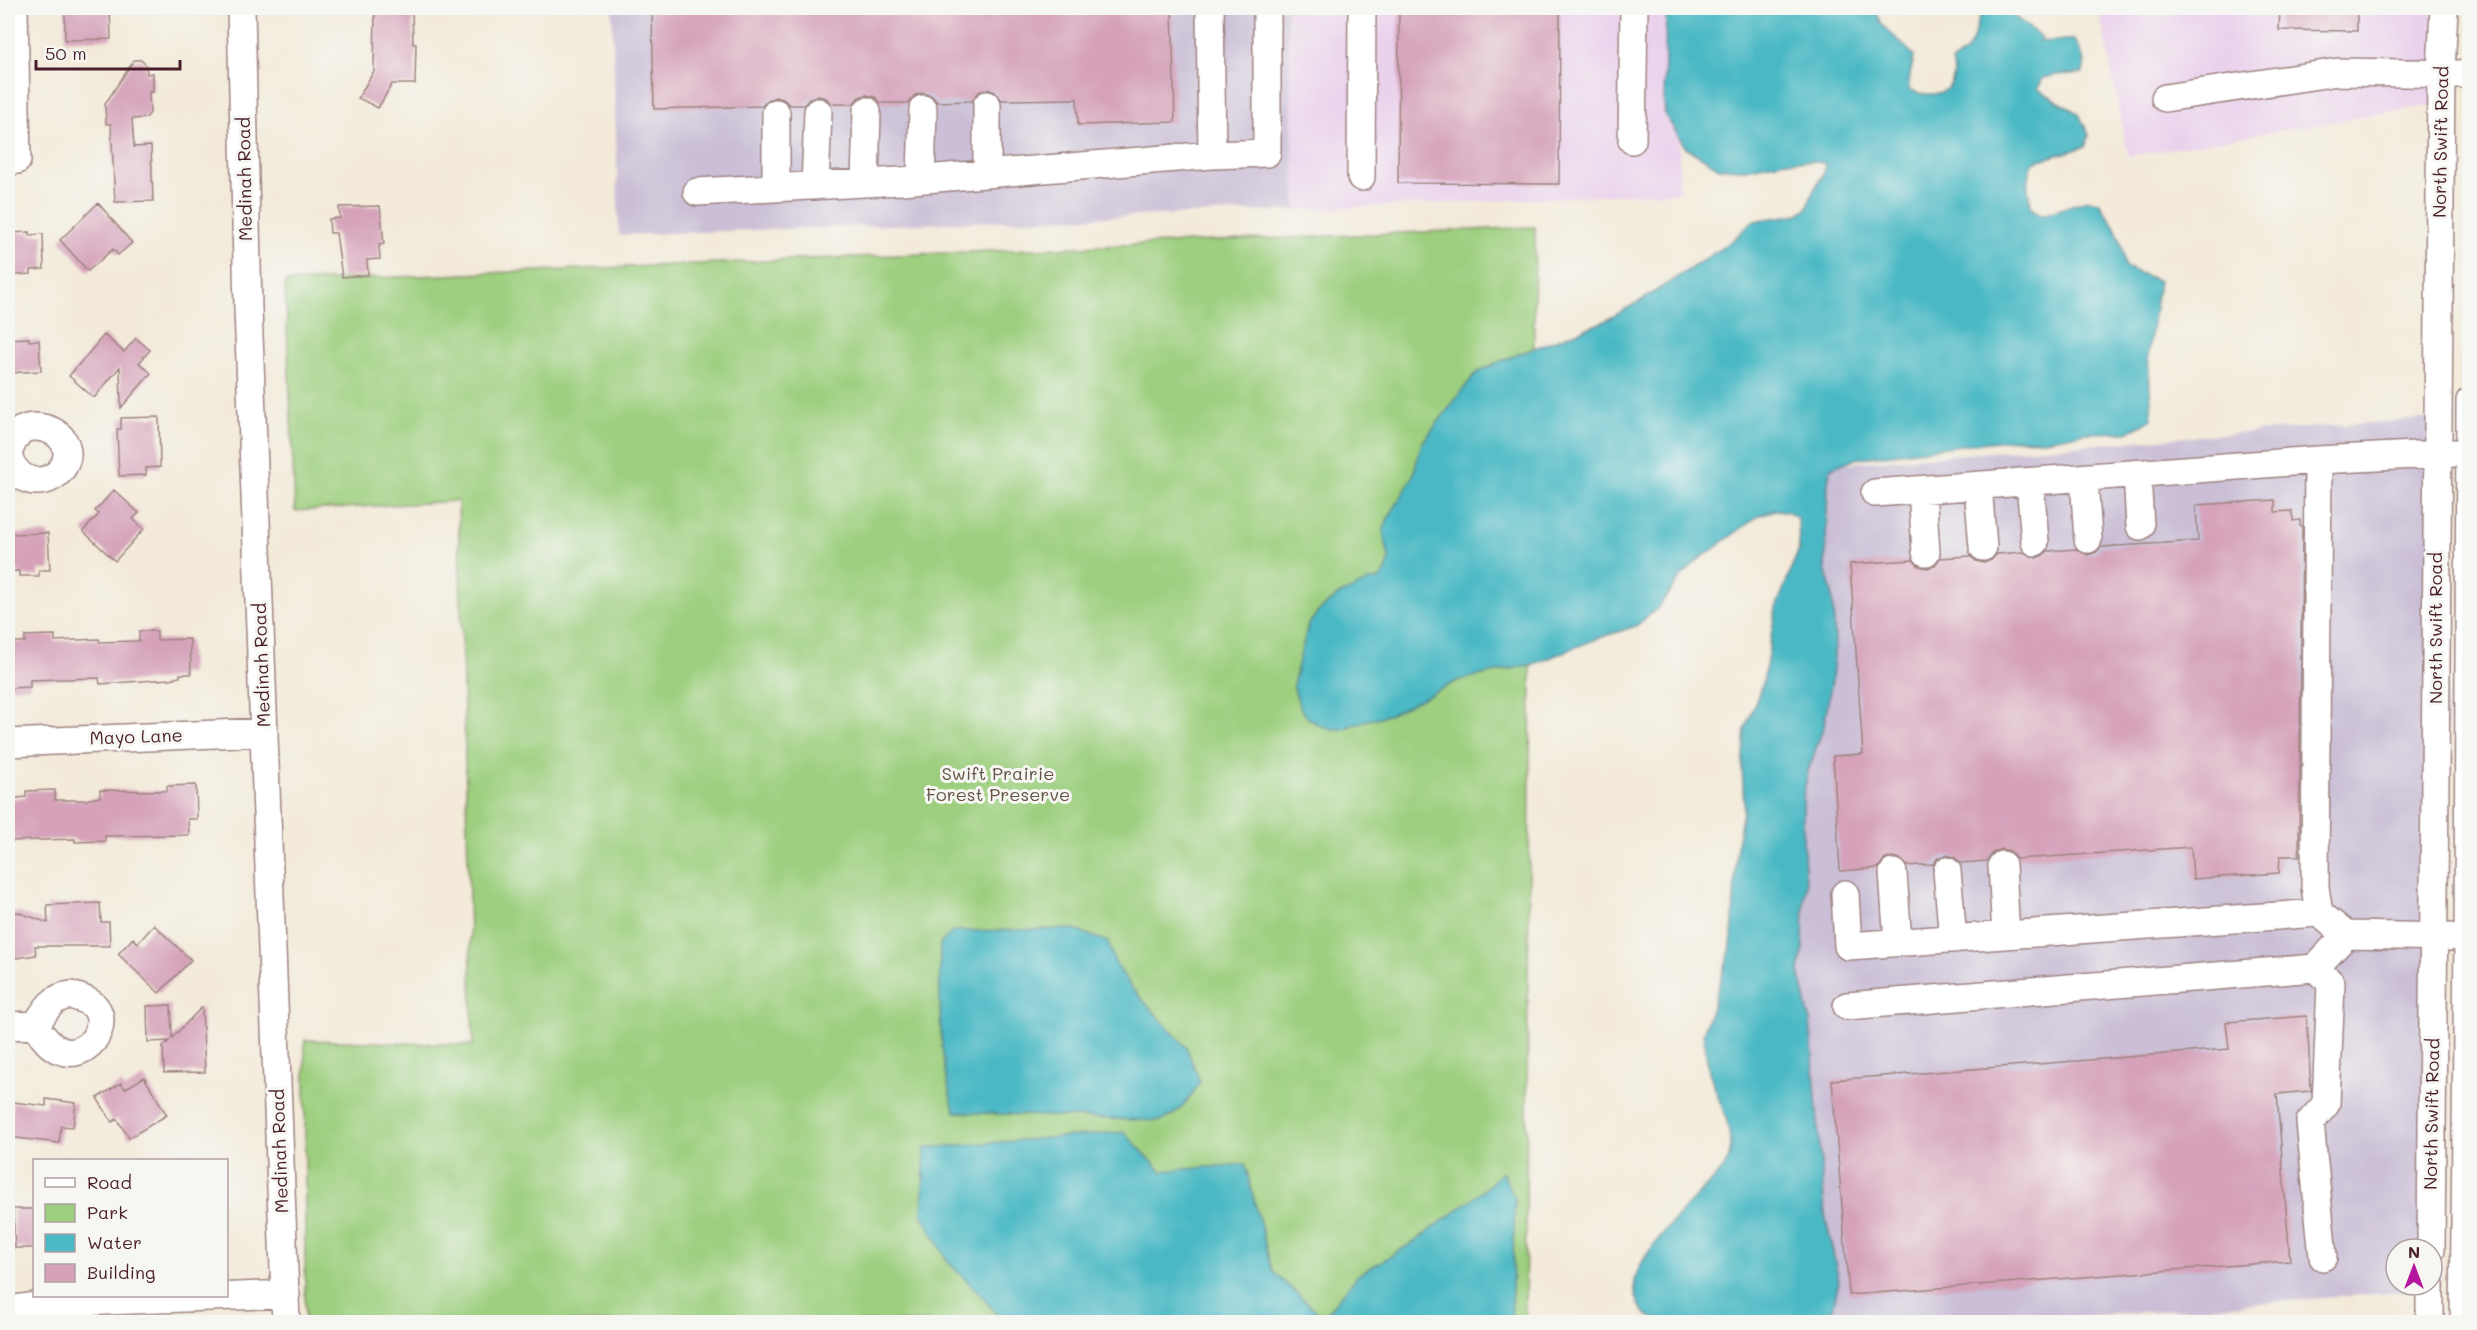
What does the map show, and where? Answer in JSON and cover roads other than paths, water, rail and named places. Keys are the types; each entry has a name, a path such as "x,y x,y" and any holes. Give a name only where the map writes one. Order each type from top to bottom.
{"street":[{"path":"13,160 14,8"},
{"name":"Medinah Road","path":"241,8 248,308 286,1323"},
{"path":"1210,8 1212,155"},
{"path":"697,192 865,183 1212,155 1267,153 1268,8"},
{"path":"1361,177 1362,8"},
{"path":"1632,140 1634,8"},
{"name":"North Swift Road","path":"2431,1237 2437,454 2441,74 2444,8"},
{"path":"2165,98 2338,72 2469,74"},
{"path":"987,105 987,174"},
{"path":"921,179 923,109"},
{"path":"865,183 867,111"},
{"path":"776,112 776,188"},
{"path":"815,186 818,112"},
{"name":"North Swift Road","path":"2464,1323 2469,936 2469,401"},
{"path":"1875,493 2318,460 2469,453"},
{"path":"2318,460 2315,887 2319,913 2346,935 2469,936"},
{"path":"2137,474 2140,526"},
{"path":"2084,478 2088,539"},
{"path":"2030,482 2035,542"},
{"path":"1978,486 1983,547"},
{"path":"1922,490 1926,552"},
{"name":"Mayo Lane","path":"8,743 264,732"},
{"path":"2002,865 2006,935"},
{"path":"1947,871 1953,939"},
{"path":"1893,873 1898,942"},
{"path":"1845,894 1848,946 2319,913"},
{"path":"1847,1006 2315,968 2346,935"},
{"path":"2315,968 2331,983 2326,1104 2310,1122 2323,1257"},
{"path":"8,1026 36,1025"},
{"path":"228,1296 286,1294"},
{"path":"8,1310 54,1303 209,1297"},
{"path":"2430,1297 2430,1323"}],"water":[{"path":"1666,8 1875,8 1882,25 1914,55 1909,89 1927,94 1936,94 1949,87 1954,72 1952,61 1962,54 1972,42 1977,23 1985,8 2004,8 2042,38 2039,41 2075,40 2085,61 2083,73 2043,78 2038,89 2079,114 2089,135 2085,147 2033,162 2028,180 2032,209 2042,215 2087,200 2099,202 2117,232 2125,267 2159,281 2148,355 2152,419 2139,427 2126,432 2086,433 2045,440 2016,439 1854,459 1831,468 1828,480 1825,569 1832,593 1835,642 1832,679 1824,725 1808,771 1803,796 1806,888 1803,948 1799,971 1810,1020 1825,1215 1839,1281 1833,1308 1826,1317 1808,1322 1667,1322 1651,1317 1643,1311 1635,1289 1639,1268 1648,1253 1687,1206 1723,1169 1729,1158 1731,1145 1727,1121 1709,1072 1703,1034 1730,951 1737,843 1744,806 1742,767 1745,729 1763,683 1776,608 1799,549 1798,519 1787,511 1775,510 1760,515 1697,561 1680,578 1658,608 1636,626 1534,664 1459,680 1391,714 1343,729 1331,729 1308,718 1300,708 1293,685 1308,625 1318,612 1337,596 1369,581 1380,579 1387,569 1389,557 1383,532 1387,520 1412,479 1422,443 1475,374 1498,362 1603,322 1716,252 1753,221 1799,214 1808,207 1826,164 1814,161 1786,161 1745,169 1719,168 1686,148 1665,115"},
{"path":"1073,929 1108,942 1115,963 1132,988 1186,1047 1200,1082 1188,1100 1173,1115 1160,1121 955,1112 942,1050 940,944 953,931"},
{"path":"1124,1132 1161,1171 1245,1164 1272,1271 1323,1317 1358,1275 1414,1242 1484,1190 1502,1172 1515,1199 1511,1322 1003,1322 981,1295 948,1262 922,1214 925,1148"}],"park label":[{"name":"Swift Prairie Forest Preserve","path":"998,784"}]}
